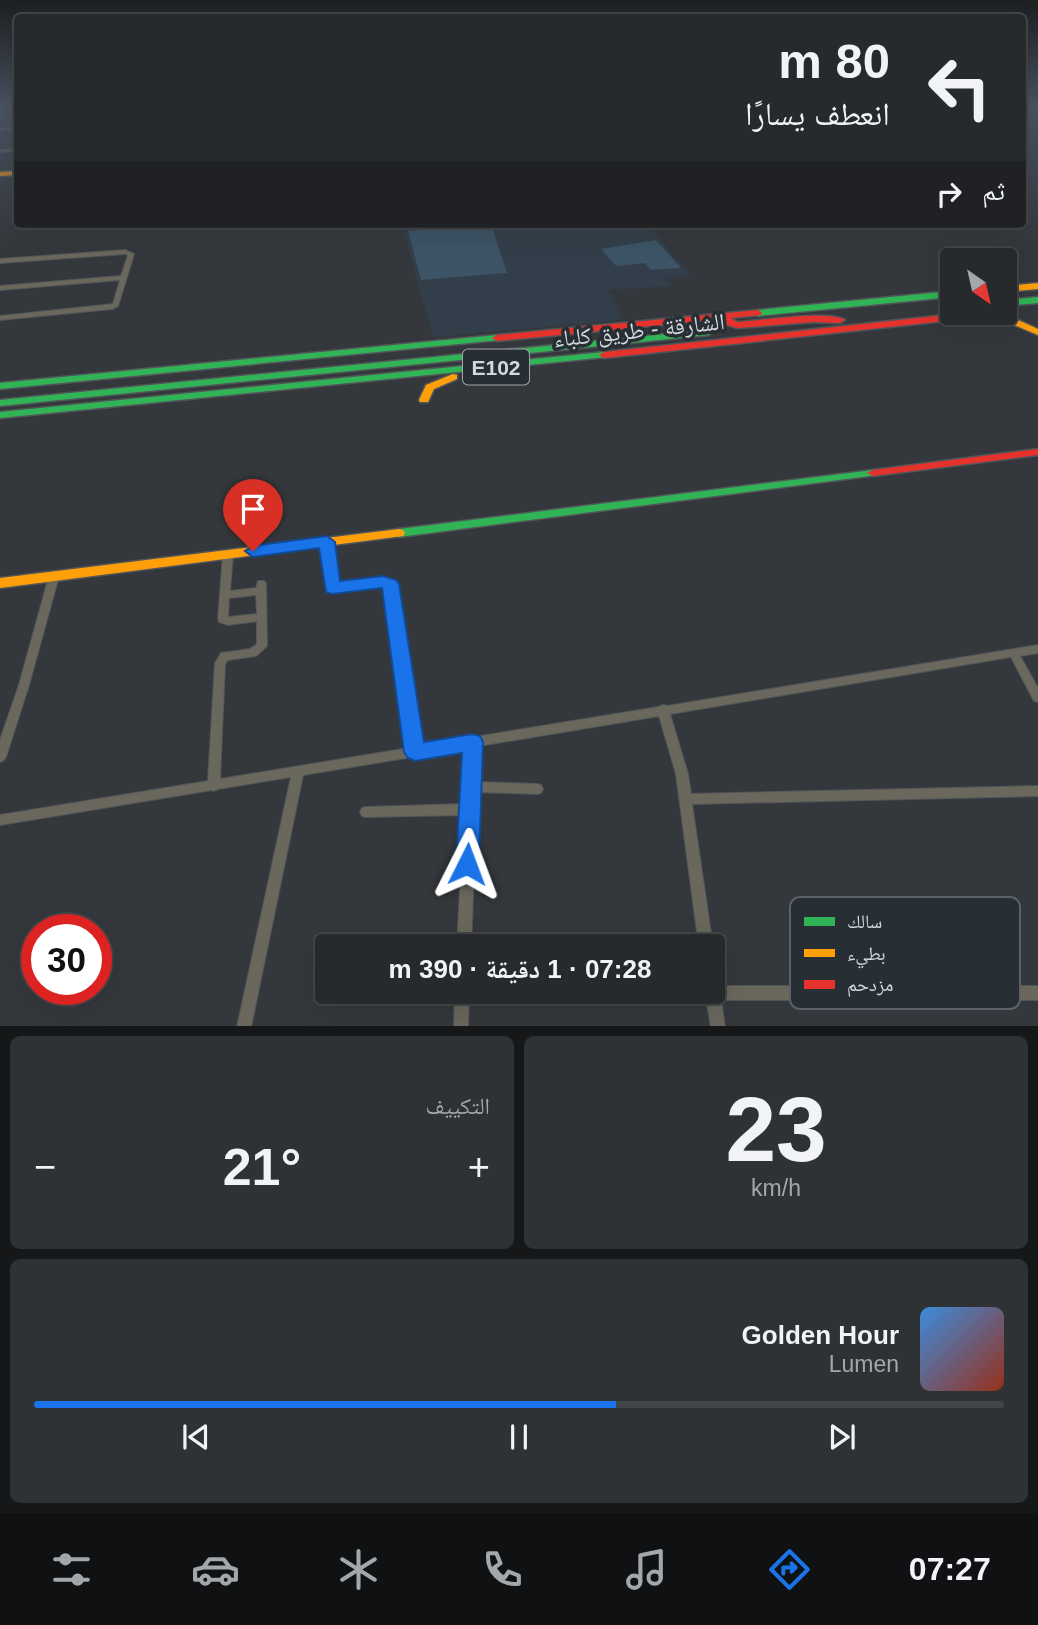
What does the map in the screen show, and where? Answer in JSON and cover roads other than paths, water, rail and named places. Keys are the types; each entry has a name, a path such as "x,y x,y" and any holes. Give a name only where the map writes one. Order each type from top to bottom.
{"main road":[{"path":"1017,288 1038,286"},
{"path":"0,386 940,295"},
{"path":"1017,302 1038,300"},
{"path":"1017,311 1038,309"},
{"name":"الشارقة - طريق كلباء","path":"0,403 940,310"},
{"path":"719,317 737,325 814,319 840,320"},
{"path":"612,342 634,336 718,327 719,317"},
{"path":"797,334 984,317 1014,321 1038,332"},
{"name":"الشارقة - طريق كلباء","path":"0,415 522,364 940,319"},
{"path":"335,383 406,386 419,393 425,405 426,392 430,387 451,378 522,364"},
{"path":"0,583 1038,452"}],"street":[{"path":"0,261 128,252 131,254 116,304 112,307 0,318"},
{"path":"0,288 124,278"},
{"path":"327,542 332,588 383,582 390,584 415,752"},
{"path":"228,554 224,620 262,617"},
{"path":"0,757 24,685 54,576"},
{"path":"214,786 221,662 228,655 259,649 262,644 262,587 225,595"},
{"path":"0,820 1038,649"},
{"path":"1013,652 1038,698"},
{"path":"663,709 676,751 686,799 704,934"},
{"path":"465,934 472,742"},
{"path":"244,1026 298,773"},
{"path":"471,787 537,789"},
{"path":"686,799 1038,791"},
{"path":"366,812 470,809"},
{"path":"725,992 790,992"},
{"path":"1020,993 1038,993"},
{"path":"461,1026 462,1004"},
{"path":"714,1004 718,1026"}]}
